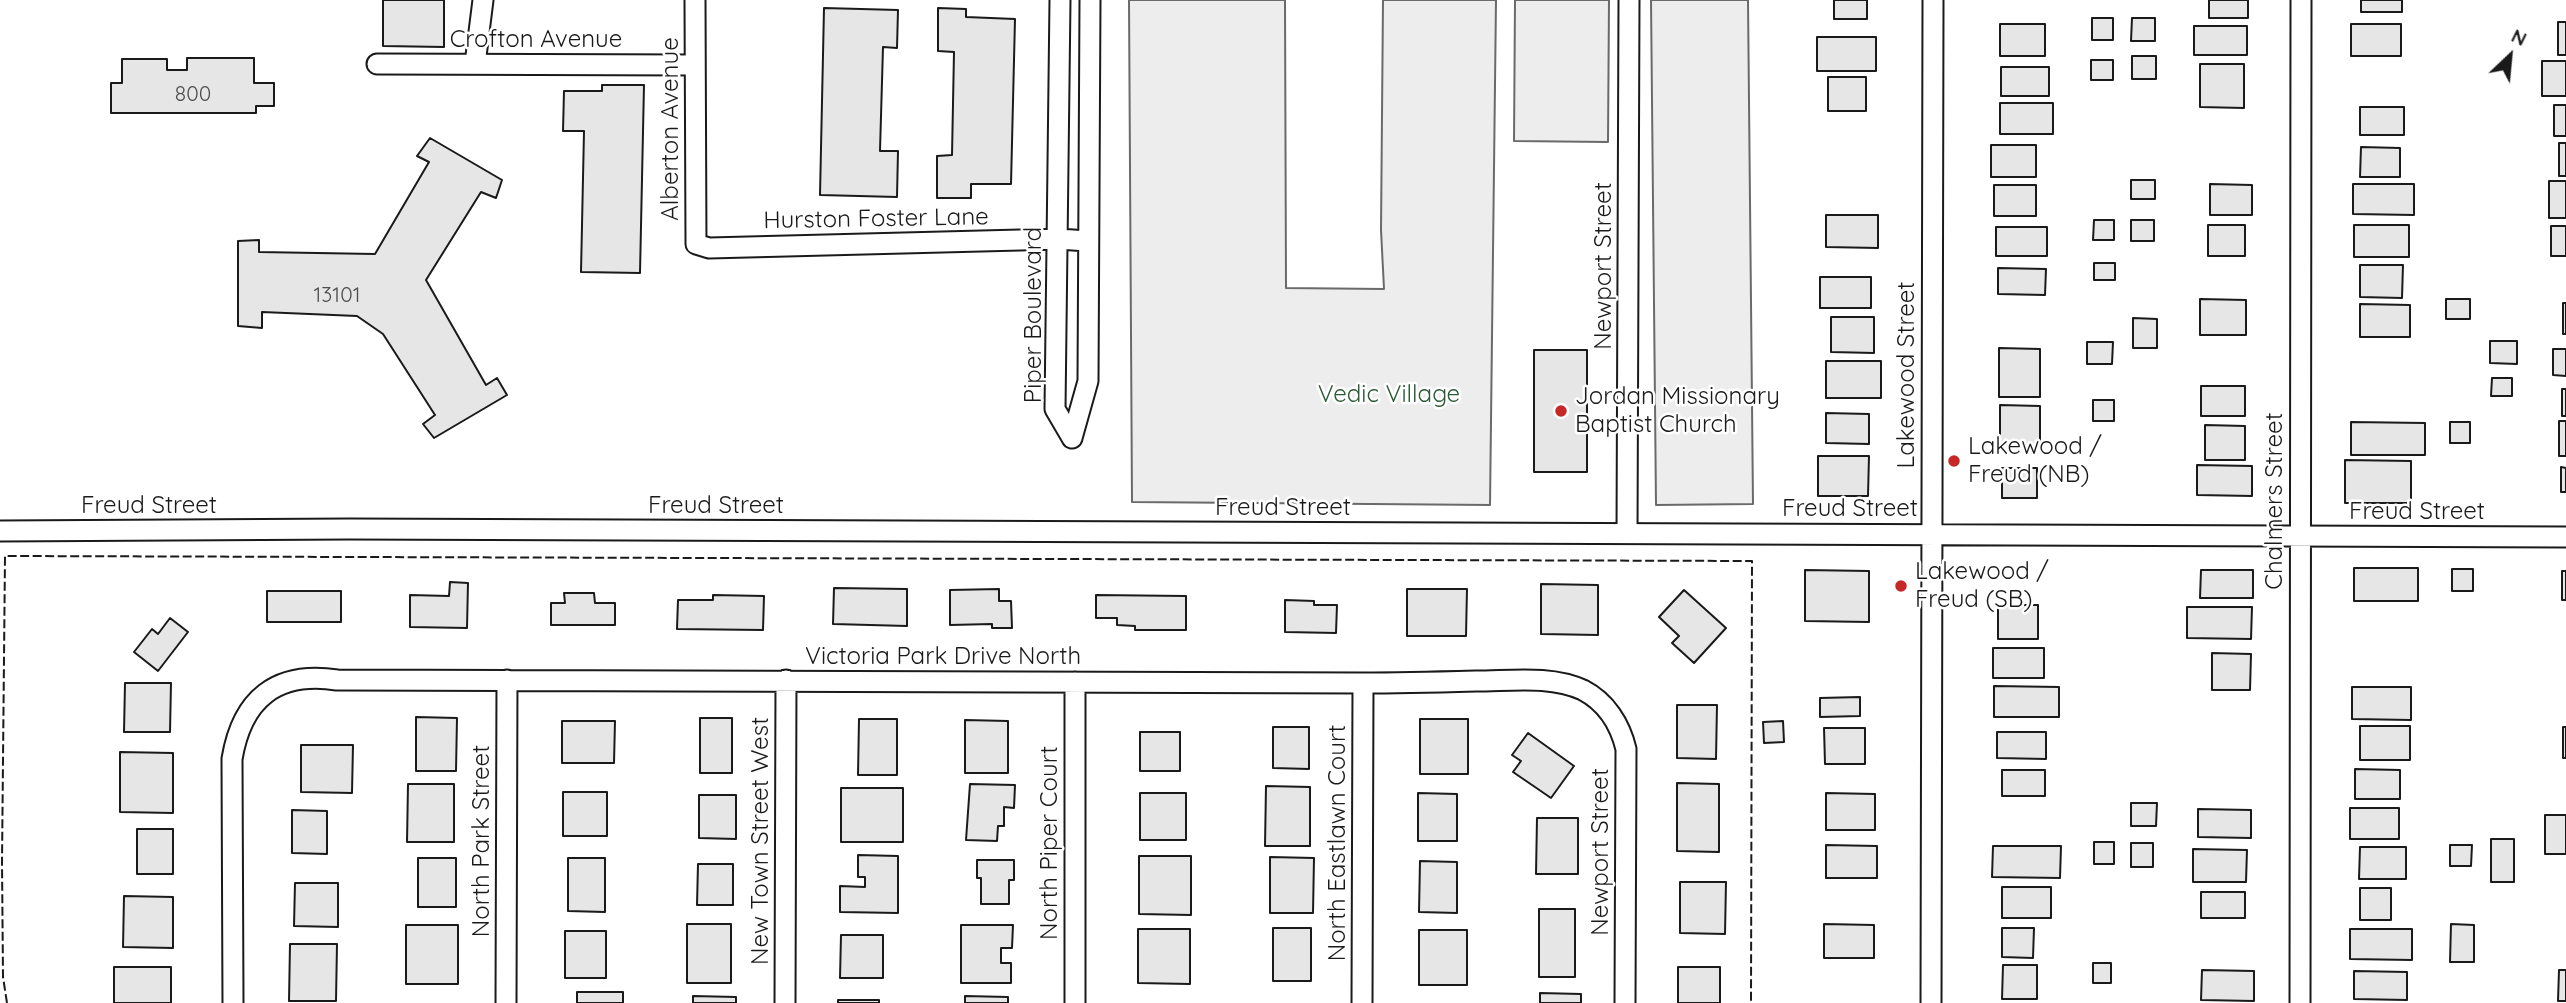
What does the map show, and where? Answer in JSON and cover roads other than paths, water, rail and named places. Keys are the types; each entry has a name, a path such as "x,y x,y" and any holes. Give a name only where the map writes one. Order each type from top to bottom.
{"street":[{"path":"475,64 483,0"},
{"name":"Alberton Avenue","path":"695,0 696,244 709,248"},
{"name":"Piper Boulevard","path":"1060,0 1055,409 1072,438 1088,381 1090,0"},
{"name":"Newport Street","path":"1627,533 1629,0"},
{"name":"Lakewood Street","path":"1931,1003 1933,0"},
{"name":"Chalmers Street","path":"2300,1003 2301,0"},
{"name":"Crofton Avenue","path":"377,64 695,65"},
{"name":"Hurston Foster Lane","path":"709,248 1059,239 1087,241"},
{"name":"Freud Street","path":"0,531 362,529 2566,537"},
{"name":"Victoria Park Drive North","path":"233,1003 232,759 236,736 248,711 258,700 276,687 294,680 317,677 337,680 1363,683 1527,680 1572,686 1585,691 1604,707"},
{"name":"North Park Street","path":"506,1003 508,680"},
{"name":"New Town Street West","path":"785,1003 786,680"},
{"name":"North Piper Court","path":"1075,682 1075,1003"},
{"name":"North Eastlawn Court","path":"1362,1003 1363,683"},
{"name":"Newport Street","path":"1604,707 1612,715 1623,736 1626,749 1625,1003"}],"place":[{"name":"Jordan Missionary Baptist Church","path":"1561,411"},
{"name":"Lakewood / Freud (NB)","path":"1954,461"},
{"name":"Lakewood / Freud (SB)","path":"1901,586"}],"park label":[{"name":"Vedic Village","path":"1389,395"}]}
